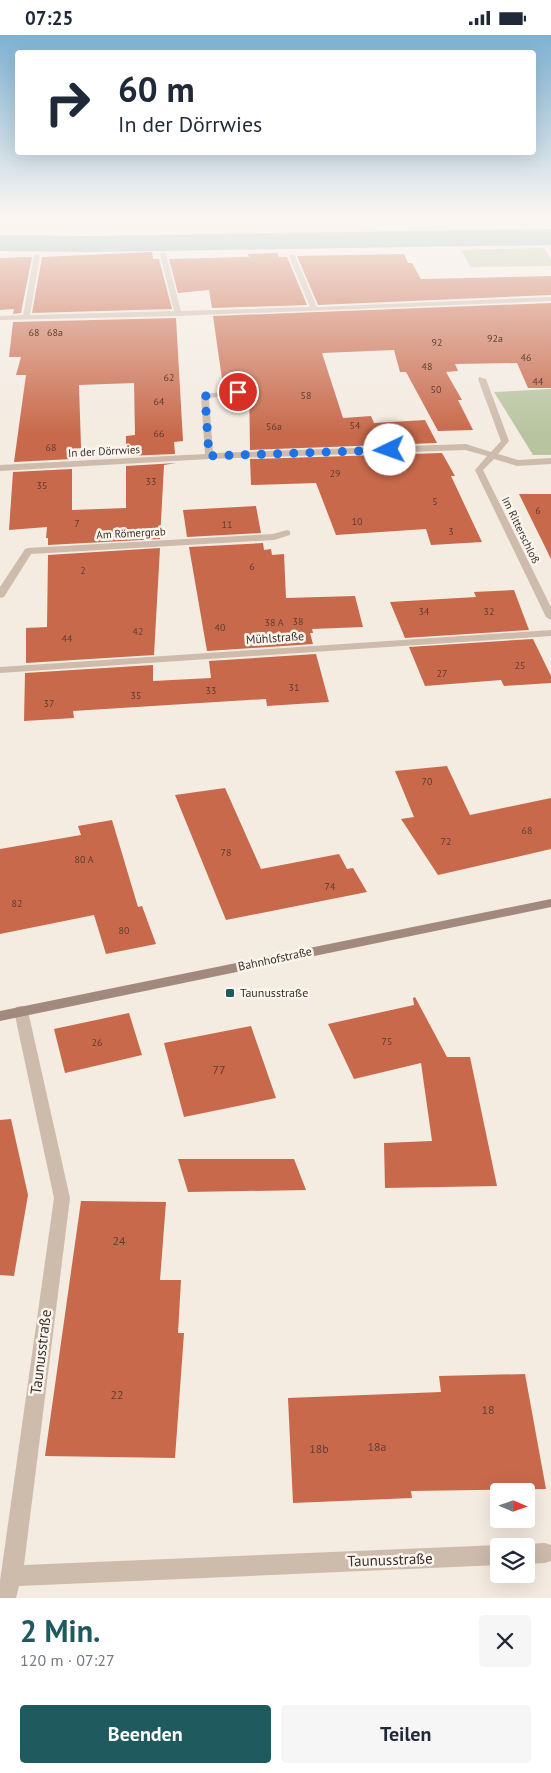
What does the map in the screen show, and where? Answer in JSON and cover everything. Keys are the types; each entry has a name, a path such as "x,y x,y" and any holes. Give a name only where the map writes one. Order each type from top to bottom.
{"street":[{"path":"26,317 31,288"},
{"path":"171,288 178,314"},
{"path":"305,288 314,309"},
{"path":"0,318 178,314 551,299"},
{"path":"482,379 505,441 491,455"},
{"path":"209,456 205,396 238,392"},
{"name":"In der Dörrwies","path":"0,468 209,456 466,447 517,463 551,461"},
{"name":"Im Ritterschloß","path":"491,455 479,470 551,617"},
{"name":"Am Römergrab","path":"0,595 28,551 274,537 287,533"},
{"name":"Mühlstraße","path":"0,670 551,633"},
{"name":"Bahnhofstraße","path":"0,1016 551,903"},
{"name":"Taunusstraße","path":"5,1598 12,1576 62,1198 21,1011"},
{"name":"Taunusstraße","path":"12,1576 490,1555"}],"green space":[{"path":"551,389 551,455 533,455 494,392"}],"building":[{"path":"0,288 26,288 21,313 13,314 14,309 0,310"},
{"path":"36,288 167,288 172,309 32,313"},
{"path":"177,288 300,288 307,305 212,308 209,290 178,293"},
{"path":"311,288 551,288 551,295 318,305"},
{"path":"551,303 551,388 528,388 517,363 455,364 458,371 446,372 462,400 458,400 473,430 438,431 406,372 400,372 394,350 322,353 343,418 371,416 374,423 425,420 437,443 250,450 249,379 222,379 213,316"},
{"path":"176,318 183,441 174,442 175,454 126,456 126,436 135,435 134,383 79,385 81,448 72,449 72,459 14,462 26,375 16,375 21,357 9,357 13,322"},
{"path":"442,453 455,476 451,476 482,542 431,545 426,529 336,535 316,483 251,485 250,459"},
{"path":"176,463 164,465 160,539 48,545 48,538 46,538 47,527 9,530 13,472 72,469 72,510 126,508 126,466"},
{"path":"519,494 551,494 551,559"},
{"path":"256,506 261,533 187,537 183,510"},
{"path":"263,543 264,550 271,549 272,555 284,554 286,598 355,596 363,627 312,629 313,633 310,633 313,644 207,651 189,547"},
{"path":"160,548 154,655 26,663 26,628 47,627 48,555"},
{"path":"514,590 529,630 405,638 390,602 476,597 474,592"},
{"path":"533,639 551,676 551,683 504,686 501,680 425,686 409,647"},
{"path":"316,654 329,702 267,706 266,699 73,711 74,718 24,721 25,673 153,665 153,681 211,678 209,661"},
{"path":"447,766 470,815 551,798 551,849 438,875 401,819 414,817 395,771"},
{"path":"225,788 261,869 339,854 347,869 353,868 367,892 226,920 175,795"},
{"path":"112,820 138,907 142,906 156,944 106,954 94,915 0,934 0,849 81,835 78,826"},
{"path":"415,997 447,1057 470,1057 497,1186 385,1188 384,1143 432,1141 421,1063 354,1079 328,1024 414,1005 413,998"},
{"path":"129,1013 142,1055 65,1073 54,1029"},
{"path":"251,1026 276,1098 184,1117 164,1043"},
{"path":"11,1119 28,1195 14,1276 0,1275 0,1120"},
{"path":"178,1159 294,1159 306,1190 188,1192"},
{"path":"81,1201 166,1202 160,1280 181,1280 178,1333 184,1333 175,1458 45,1456"},
{"path":"525,1374 546,1489 535,1489 535,1483 490,1483 490,1490 411,1491 412,1498 293,1503 288,1398 441,1392 439,1376"}],"place":[{"name":"Taunusstraße","path":"230,993"}],"route":[{"path":"238,392 205,396 209,456 390,450"}]}
